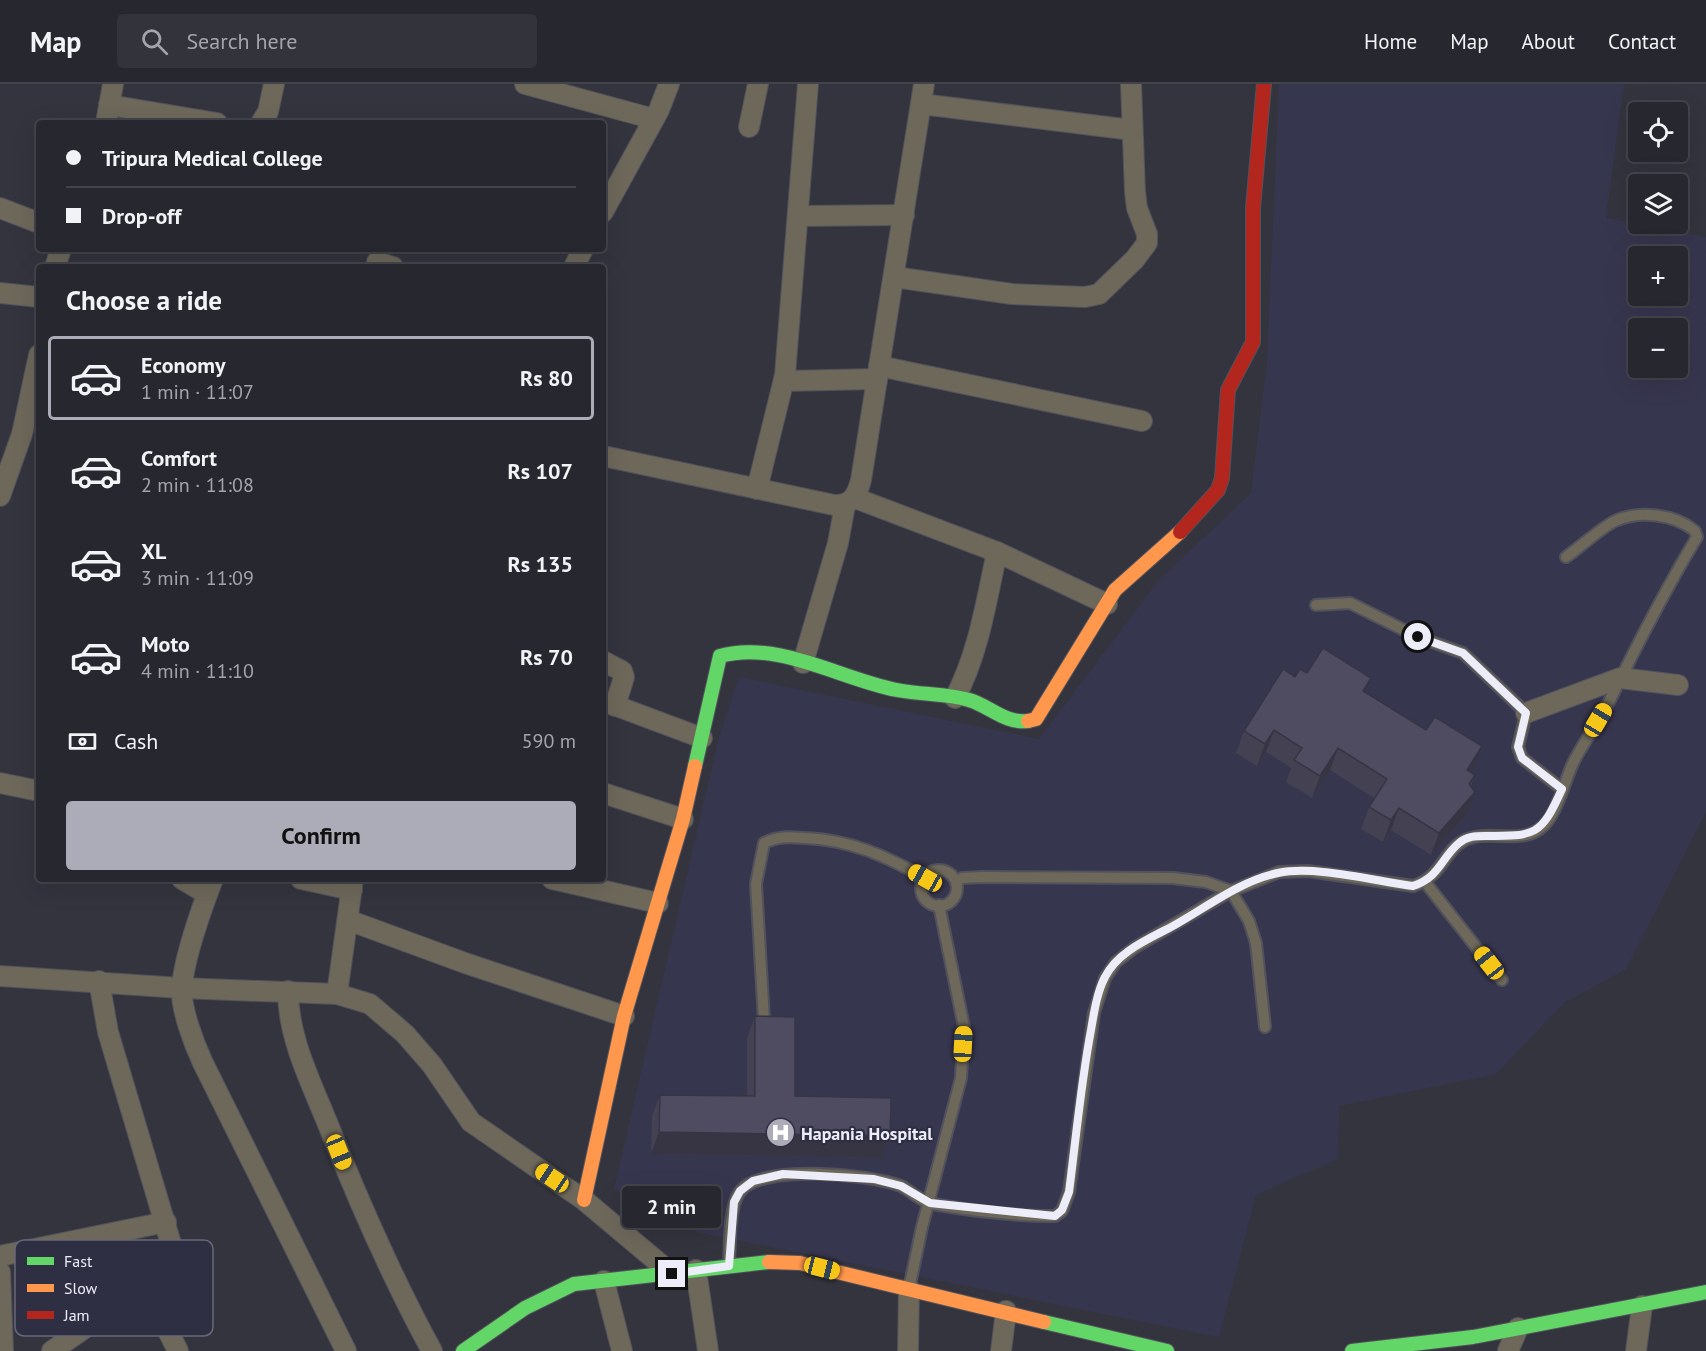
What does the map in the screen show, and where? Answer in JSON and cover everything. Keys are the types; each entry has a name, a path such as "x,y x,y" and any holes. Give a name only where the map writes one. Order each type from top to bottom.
{"street":[{"path":"113,84 108,114 181,120"},
{"path":"263,120 268,112 274,84"},
{"path":"606,207 654,119 669,84"},
{"path":"749,127 758,84"},
{"path":"757,489 784,381 808,84"},
{"path":"804,663 850,502 861,480 924,84"},
{"path":"894,277 1012,294 1085,297 1099,294 1136,259 1147,243 1148,234 1137,208 1135,192 1131,84"},
{"path":"584,1200 624,1016 683,819 720,656 737,650 804,663 877,686 973,701 1009,721 1023,722 1036,719 1115,590 1196,517 1218,490 1222,478 1228,390 1253,342 1253,208 1264,84"},
{"path":"529,85 654,119"},
{"path":"921,104 1132,130"},
{"path":"0,208 36,222"},
{"path":"799,216 904,215"},
{"path":"0,293 36,297"},
{"path":"1,488 22,434 36,369"},
{"path":"784,381 878,373 1142,421"},
{"path":"606,457 757,489 850,502 997,552 1107,604"},
{"path":"955,698 977,646 997,552"},
{"path":"606,662 622,670 624,677 609,704 702,738"},
{"path":"1526,713 1620,678 1678,685"},
{"path":"0,783 36,790"},
{"path":"606,794 683,819"},
{"path":"192,882 210,887 181,988 189,1024 203,1063 346,1351"},
{"path":"326,882 352,885 337,994"},
{"path":"565,882 658,903"},
{"path":"348,920 465,963 624,1016"},
{"path":"0,975 181,988 337,994 370,1004 405,1034 432,1065 471,1122 584,1200 672,1274"},
{"path":"99,981 108,1032 170,1240"},
{"path":"288,991 288,1013 302,1062 372,1228 432,1351"},
{"path":"78,1240 166,1222"},
{"path":"0,1256 15,1253"},
{"path":"463,1351 536,1301 583,1281 672,1274 775,1260 801,1263 1167,1351"},
{"path":"696,1270 708,1351"},
{"path":"0,1272 3,1351"},
{"path":"604,1281 622,1351"},
{"path":"908,1351 909,1289"},
{"path":"1352,1351 1470,1344 1518,1328 1706,1292"},
{"path":"1636,1351 1642,1305"},
{"path":"1001,1351 1006,1311"},
{"path":"1508,1351 1518,1328"},
{"path":"52,1351 72,1336"},
{"path":"170,1336 178,1351"}],"lane":[{"path":"729,1266 734,1202 740,1191 753,1181 783,1174 874,1179 901,1186 930,1203 1055,1216 1062,1210 1069,1192 1087,1049 1105,978 1116,962 1134,948 1208,907 1231,891 1280,872 1308,871 1413,886 1425,882 1441,868 1459,843 1472,836 1528,834 1542,827 1574,762 1610,700 1656,605 1696,537 1695,531 1677,518 1633,517 1614,521 1566,557"},
{"path":"1316,605 1350,603 1418,637 1463,653 1526,713 1518,747 1522,758 1562,789"},
{"path":"764,1020 756,884 764,843 775,837 832,839 860,846 887,857 925,878"},
{"path":"956,883 949,874 939,870 925,878 921,888 924,898 939,905 953,898 956,883 962,878 1173,878 1206,882 1231,891 1249,921 1257,943 1265,1027"},
{"path":"1425,882 1502,980"},
{"path":"909,1289 962,1078 964,1027 939,905"}],"shaded area":[{"path":"1279,84 1624,84 1606,218 1628,222 1628,234 1688,234 1706,237 1706,812 1626,969 1564,1003 1496,1074 1339,1106 1338,1159 1256,1195 1219,1337 697,1232 614,1189 719,737 739,677 1039,739 1159,580 1251,493 1267,362"}],"building":[{"path":"1323,648 1371,678 1363,691 1426,730 1435,717 1482,746 1467,770 1475,775 1469,784 1475,792 1439,833 1399,808 1391,820 1369,807 1387,779 1338,748 1320,776 1294,760 1302,748 1274,730 1265,744 1244,731 1283,669 1295,677 1300,669 1307,673"},
{"path":"755,1016 795,1017 795,1096 891,1098 890,1136 659,1132 660,1095 755,1096"}],"traffic: fast":[{"path":"695,766 720,656 742,652 787,657 897,690 960,698 977,703 1012,720 1028,721"},
{"path":"463,1351 525,1308 574,1284 769,1262"},
{"path":"1352,1351 1473,1337 1706,1292"},
{"path":"1044,1322 1167,1351"}],"traffic: slow":[{"path":"1028,721 1036,719 1115,590 1180,532"},
{"path":"584,1200 624,1016 683,819 695,766"},
{"path":"769,1262 800,1263 1044,1322"}],"traffic: jam":[{"path":"1180,532 1218,490 1222,478 1228,390 1253,342 1253,208 1264,84"}],"place":[{"name":"Hapania Hospital","path":"780,1133"}],"route":[{"path":"672,1274 729,1266 734,1202 740,1191 753,1181 783,1174 874,1179 901,1186 930,1203 1055,1216 1062,1210 1069,1192 1087,1049 1094,1013 1105,978 1116,962 1134,948 1208,907 1231,891 1260,878 1280,872 1308,871 1413,886 1425,882 1441,868 1459,843 1472,836 1528,834 1542,827 1550,816 1562,789 1522,758 1518,747 1526,713 1463,653 1418,637"}]}
